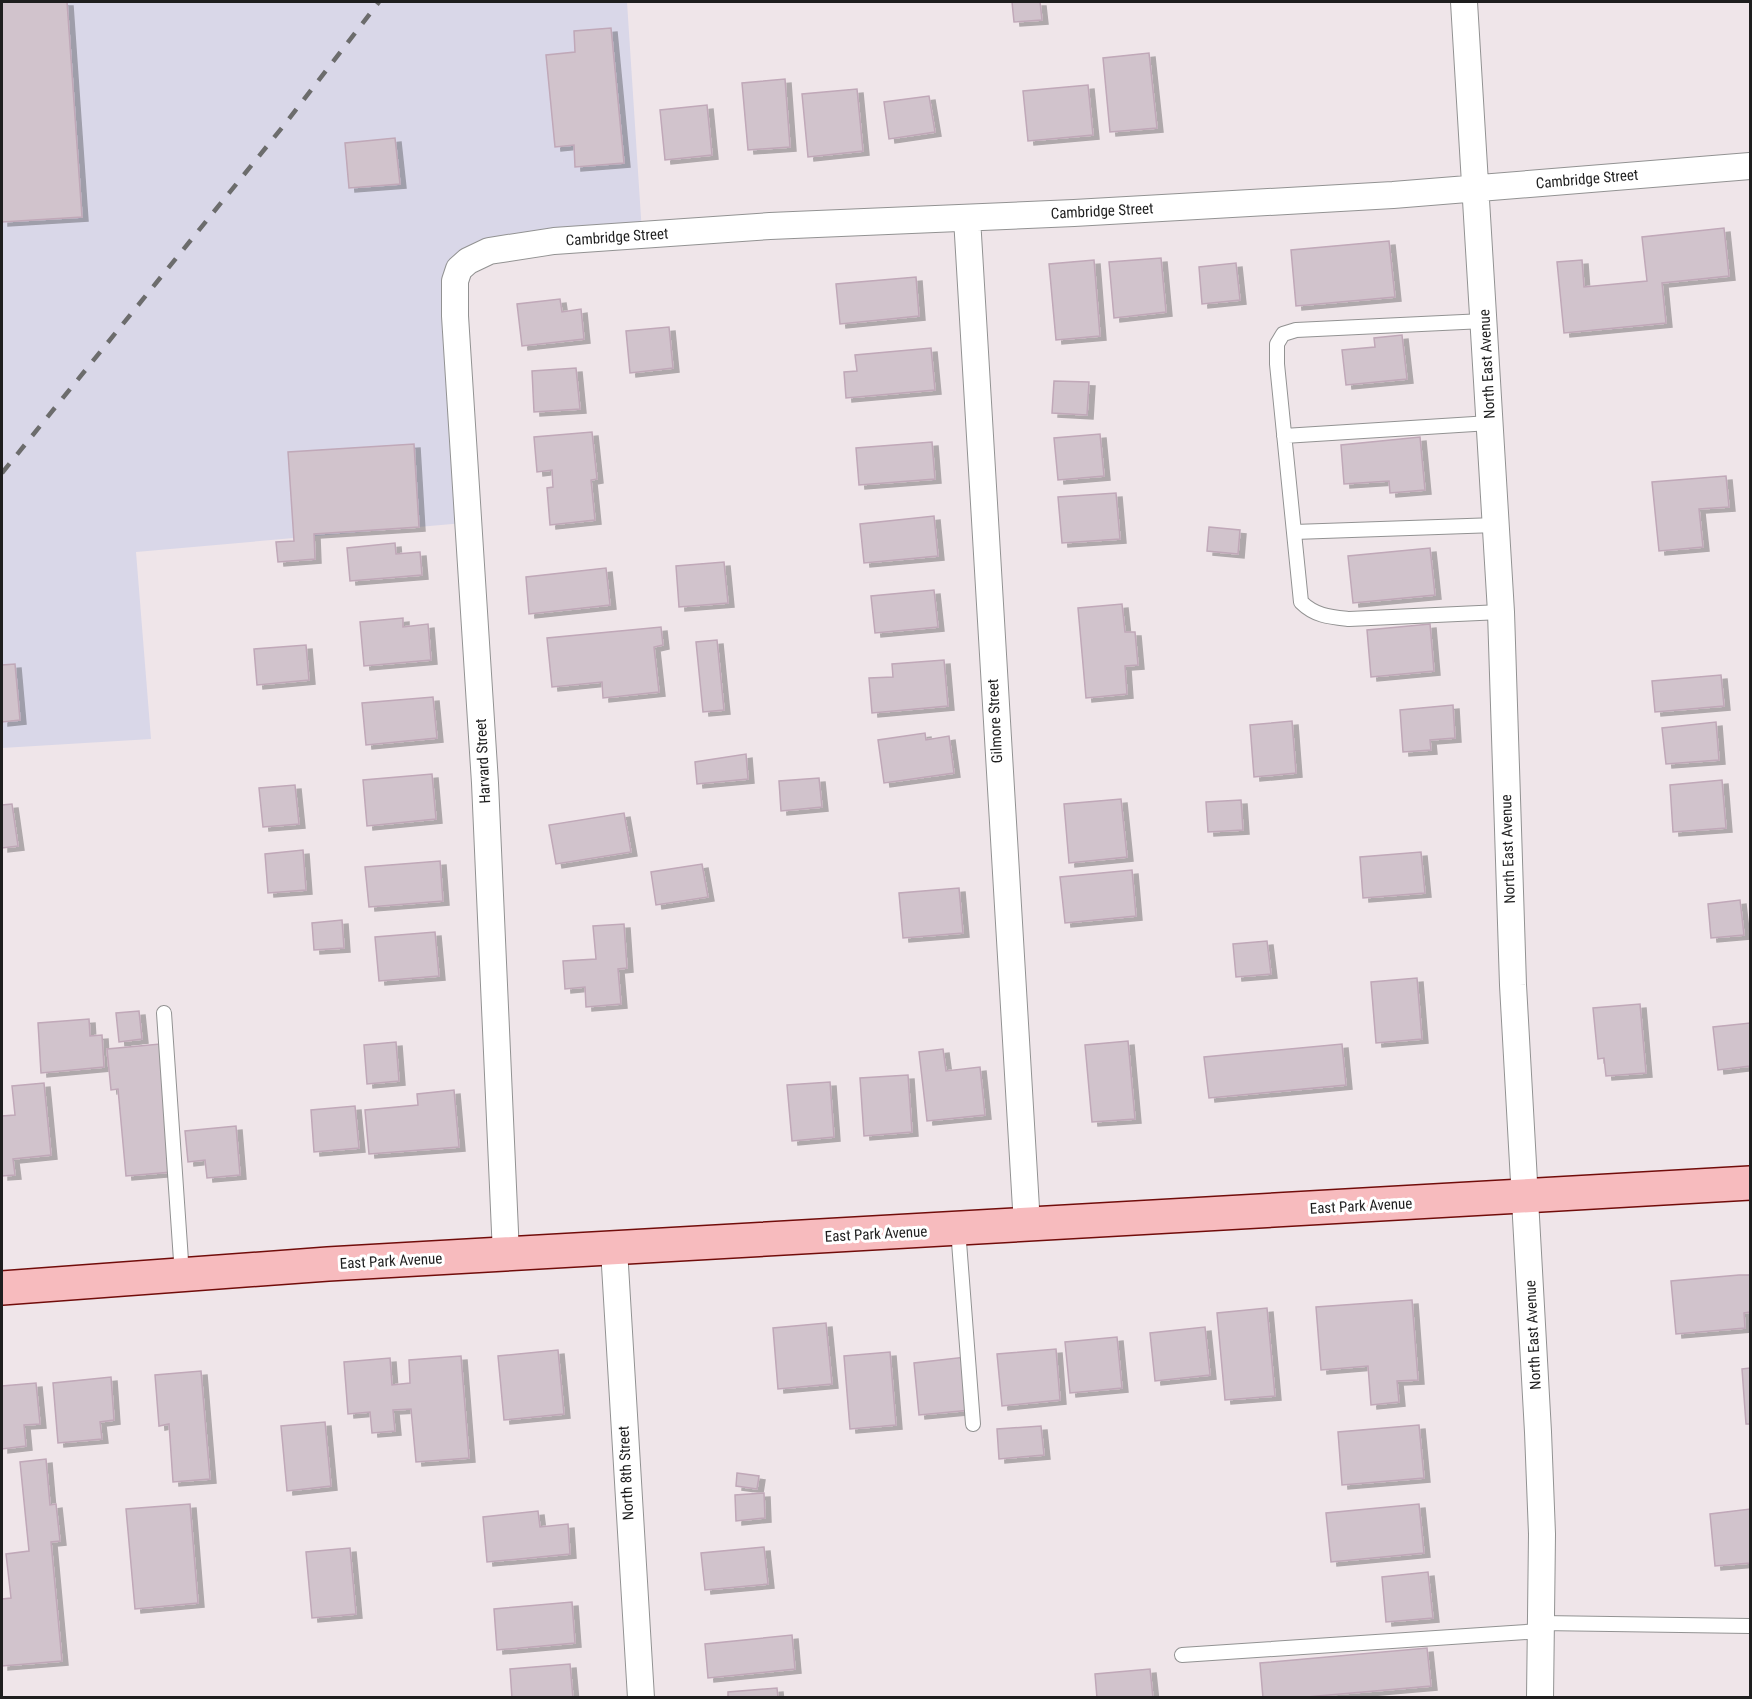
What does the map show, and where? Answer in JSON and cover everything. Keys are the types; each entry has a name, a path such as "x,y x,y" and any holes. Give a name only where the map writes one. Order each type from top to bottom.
{"main road":[{"name":"East Park Avenue","path":"2,1288 506,1254 1750,1183"}],"street":[{"name":"North East Avenue","path":"1464,2 1501,612 1513,985 1538,1432 1540,1698"},
{"name":"Cambridge Street","path":"459,269 468,261 489,251 554,241 770,226 1381,196 1750,166"},
{"name":"Gilmore Street","path":"967,218 1027,1225"},
{"name":"Harvard Street","path":"459,269 455,281 455,316 485,783 506,1254"},
{"name":"North 8th Street","path":"614,1249 640,1698"}],"lane":[{"path":"1484,321 1296,330 1283,334 1278,344 1276,364 1301,602 1310,611 1325,617 1349,619 1501,612"},
{"path":"1284,436 1490,423"},
{"path":"1294,532 1496,525"},
{"path":"164,1013 182,1275"},
{"path":"958,1229 973,1424"},
{"path":"1182,1655 1541,1627 1750,1626"}],"shaded area":[{"path":"2,2 627,2 642,233 463,251 475,522 136,552 151,739 2,748"}],"building":[{"path":"2,2 67,2 82,217 2,222"},
{"path":"1012,2 1040,2 1042,20 1014,22"},
{"path":"611,28 624,163 575,167 574,145 555,147 546,55 575,52 574,31"},
{"path":"1149,53 1157,128 1110,132 1103,58"},
{"path":"785,79 790,147 748,150 742,83"},
{"path":"1088,85 1093,135 1028,141 1023,91"},
{"path":"857,89 863,151 808,157 802,94"},
{"path":"929,96 935,132 889,139 884,102"},
{"path":"707,105 712,155 665,160 660,110"},
{"path":"395,138 400,184 349,188 345,143"},
{"path":"1724,228 1729,276 1662,283 1666,323 1564,333 1557,262 1582,260 1584,287 1647,281 1642,237"},
{"path":"1389,241 1395,297 1296,306 1291,250"},
{"path":"1161,258 1166,312 1114,318 1109,262"},
{"path":"1094,260 1100,336 1056,340 1049,264"},
{"path":"1236,263 1240,300 1202,304 1199,267"},
{"path":"916,277 919,316 840,324 836,284"},
{"path":"560,299 562,312 581,309 584,339 522,346 517,304"},
{"path":"669,327 673,368 630,373 626,331"},
{"path":"1402,335 1407,379 1346,385 1342,350 1375,347 1374,338"},
{"path":"931,348 935,390 846,398 844,372 857,371 855,355"},
{"path":"576,368 580,409 534,412 532,371"},
{"path":"1054,381 1089,382 1087,415 1052,413"},
{"path":"592,432 597,479 591,480 595,520 550,525 547,488 553,487 552,470 537,472 534,437"},
{"path":"1100,434 1104,476 1058,480 1054,438"},
{"path":"1420,437 1425,490 1390,493 1389,481 1344,484 1341,445"},
{"path":"932,442 935,479 859,485 856,448"},
{"path":"414,444 419,527 314,534 315,559 278,562 276,542 294,541 288,452"},
{"path":"1726,476 1729,507 1699,509 1703,547 1659,551 1652,482"},
{"path":"1116,493 1120,539 1062,543 1058,497"},
{"path":"934,516 938,556 864,563 860,524"},
{"path":"1209,527 1240,530 1238,554 1207,551"},
{"path":"395,543 396,554 420,552 422,575 350,581 347,548"},
{"path":"1430,548 1435,595 1353,603 1348,556"},
{"path":"724,562 728,603 679,607 676,566"},
{"path":"606,568 610,605 529,614 526,577"},
{"path":"934,590 938,627 875,633 871,596"},
{"path":"1122,604 1125,632 1135,632 1138,665 1125,666 1127,694 1086,698 1078,608"},
{"path":"403,618 403,627 428,624 431,660 364,666 360,622"},
{"path":"1430,624 1434,671 1371,677 1367,630"},
{"path":"661,627 663,645 654,647 659,692 603,698 602,682 552,687 547,638"},
{"path":"717,640 724,710 703,712 696,642"},
{"path":"306,645 309,680 257,685 254,649"},
{"path":"944,660 948,706 872,713 869,678 893,677 892,664"},
{"path":"15,664 20,720 2,722 2,665"},
{"path":"1721,675 1724,706 1655,712 1652,681"},
{"path":"433,697 437,738 366,745 362,703"},
{"path":"1453,705 1455,738 1430,740 1431,750 1403,752 1400,710"},
{"path":"1292,721 1296,773 1254,777 1250,725"},
{"path":"1716,722 1719,760 1666,764 1662,728"},
{"path":"925,733 926,740 949,736 954,773 884,783 878,740"},
{"path":"746,754 748,779 697,784 695,762"},
{"path":"432,774 436,819 367,826 363,780"},
{"path":"819,778 822,807 781,811 779,781"},
{"path":"1722,780 1726,828 1673,832 1670,785"},
{"path":"295,785 299,824 263,827 259,788"},
{"path":"1121,799 1127,857 1069,863 1064,804"},
{"path":"1241,800 1243,830 1208,832 1206,802"},
{"path":"12,804 18,846 2,848 2,805"},
{"path":"624,813 631,852 556,864 549,825"},
{"path":"303,850 306,890 268,893 265,854"},
{"path":"1421,852 1425,893 1363,898 1360,857"},
{"path":"440,861 443,901 369,907 365,867"},
{"path":"702,864 708,897 656,905 651,872"},
{"path":"1132,870 1136,916 1065,923 1060,877"},
{"path":"959,888 963,933 903,938 899,893"},
{"path":"1740,900 1744,935 1711,938 1708,904"},
{"path":"342,920 344,948 314,950 312,923"},
{"path":"624,924 627,968 618,969 621,1004 586,1007 585,987 565,989 563,961 596,959 593,926"},
{"path":"435,932 439,976 379,981 375,937"},
{"path":"1267,941 1271,974 1236,977 1233,944"},
{"path":"1417,978 1422,1039 1376,1043 1371,982"},
{"path":"1640,1004 1646,1073 1606,1076 1604,1058 1598,1059 1593,1008"},
{"path":"139,1011 142,1039 119,1042 116,1013"},
{"path":"89,1019 90,1036 102,1035 104,1067 41,1073 38,1023"},
{"path":"1750,1023 1750,1066 1718,1070 1713,1027"},
{"path":"1128,1041 1135,1119 1092,1122 1085,1045"},
{"path":"396,1042 399,1081 367,1084 364,1045"},
{"path":"160,1044 172,1172 126,1176 118,1089 111,1090 107,1049"},
{"path":"1342,1044 1346,1085 1209,1098 1204,1057"},
{"path":"943,1049 946,1071 980,1067 985,1115 927,1121 919,1052"},
{"path":"908,1075 912,1132 864,1136 860,1078"},
{"path":"830,1082 834,1137 792,1141 787,1085"},
{"path":"44,1083 51,1155 13,1159 15,1175 2,1176 2,1116 15,1115 12,1086"},
{"path":"454,1090 459,1147 369,1154 365,1110 418,1105 417,1094"},
{"path":"355,1106 359,1148 314,1152 311,1110"},
{"path":"236,1126 240,1175 207,1178 205,1160 188,1162 185,1131"},
{"path":"1750,1275 1750,1312 1744,1313 1745,1328 1676,1334 1671,1281"},
{"path":"1412,1300 1418,1380 1397,1381 1399,1402 1371,1405 1368,1366 1321,1370 1316,1307"},
{"path":"1267,1308 1275,1396 1225,1400 1217,1313"},
{"path":"826,1323 832,1384 778,1389 773,1328"},
{"path":"1205,1327 1210,1375 1155,1381 1150,1333"},
{"path":"1117,1337 1122,1388 1070,1393 1065,1342"},
{"path":"1056,1349 1060,1400 1002,1406 997,1354"},
{"path":"558,1350 564,1414 504,1420 498,1356"},
{"path":"890,1352 896,1425 850,1429 844,1356"},
{"path":"461,1356 469,1458 416,1462 411,1409 393,1410 395,1431 372,1433 370,1412 348,1414 344,1362 390,1358 392,1385 410,1383 409,1360"},
{"path":"966,1357 971,1410 919,1415 914,1363"},
{"path":"1750,1368 1750,1424 1746,1424 1742,1369"},
{"path":"201,1371 210,1479 173,1482 169,1424 159,1426 155,1375"},
{"path":"111,1377 114,1420 100,1422 102,1439 58,1443 53,1383"},
{"path":"36,1383 40,1424 24,1425 26,1446 2,1449 2,1386"},
{"path":"325,1422 331,1486 287,1491 281,1426"},
{"path":"1419,1425 1424,1478 1342,1485 1338,1432"},
{"path":"1041,1426 1044,1455 999,1459 997,1429"},
{"path":"46,1459 50,1505 56,1504 60,1541 51,1542 62,1661 2,1666 2,1599 11,1598 6,1554 29,1551 20,1462"},
{"path":"737,1473 759,1476 757,1489 736,1486"},
{"path":"764,1493 765,1518 736,1521 735,1495"},
{"path":"190,1504 198,1603 135,1609 126,1509"},
{"path":"1419,1504 1424,1553 1331,1562 1326,1513"},
{"path":"1750,1509 1750,1563 1715,1566 1710,1514"},
{"path":"538,1511 540,1527 568,1524 570,1554 487,1562 483,1517"},
{"path":"764,1547 768,1584 705,1590 701,1553"},
{"path":"350,1548 356,1614 312,1618 306,1552"},
{"path":"1428,1572 1433,1618 1386,1622 1382,1577"},
{"path":"572,1602 575,1643 497,1650 494,1609"},
{"path":"792,1635 795,1669 708,1678 705,1644"},
{"path":"1427,1648 1431,1686 1295,1698 1263,1698 1260,1663"},
{"path":"570,1664 573,1698 512,1698 510,1669"},
{"path":"1150,1669 1153,1698 1097,1698 1095,1674"},
{"path":"777,1688 778,1698 728,1698 728,1692"}],"railway":[{"path":"2,473 285,124 379,2"}]}
